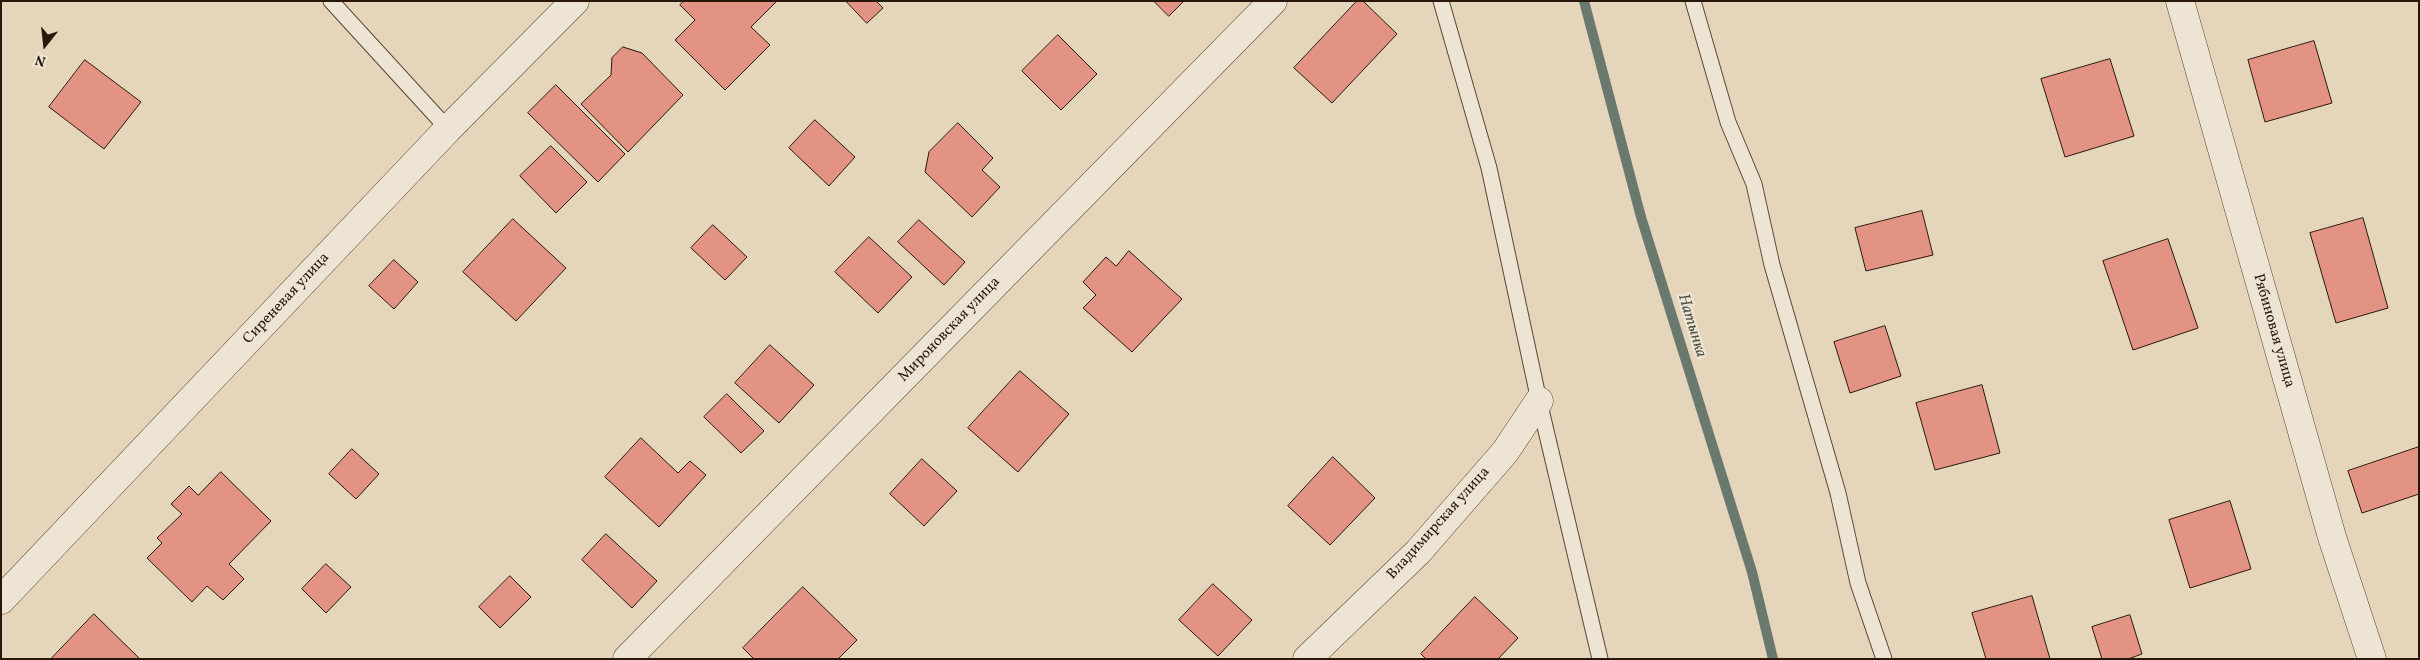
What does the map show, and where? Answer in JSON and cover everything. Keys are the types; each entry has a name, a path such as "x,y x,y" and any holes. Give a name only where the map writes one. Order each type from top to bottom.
{"street":[{"name":"Сиреневая улица","path":"1,600 448,129 575,1"},
{"name":"Мироновская улица","path":"627,659 1273,1"},
{"name":"Рябиновая улица","path":"2180,1 2329,528 2372,659"},
{"name":"Владимирская улица","path":"1307,659 1418,552 1505,452 1539,401"}],"lane":[{"path":"331,1 448,129"},
{"path":"1441,1 1489,168 1539,401 1600,659"},
{"path":"1694,1 1728,122 1754,184 1772,265 1838,493 1858,583 1884,659"}],"building":[{"path":"684,1 777,1 751,27 770,45 725,90 675,40 695,20 680,5"},
{"path":"846,1 876,1 883,8 867,23"},
{"path":"1154,1 1184,1 1169,16"},
{"path":"1357,1 1363,1 1397,34 1332,103 1294,68"},
{"path":"1058,35 1097,74 1061,110 1022,71"},
{"path":"2314,41 2332,103 2265,122 2248,60"},
{"path":"623,47 642,53 683,95 628,152 581,104 611,75 612,58"},
{"path":"2110,59 2134,136 2065,157 2041,79"},
{"path":"85,60 141,102 104,149 49,107"},
{"path":"556,85 625,154 598,182 528,113"},
{"path":"815,120 855,157 829,186 789,148"},
{"path":"958,123 993,158 982,170 1000,187 972,217 925,172 929,152"},
{"path":"551,146 587,182 556,213 520,176"},
{"path":"1922,211 1933,255 1866,271 1855,228"},
{"path":"2363,218 2388,308 2336,323 2310,233"},
{"path":"513,219 566,268 516,321 463,272"},
{"path":"919,220 965,262 944,285 898,242"},
{"path":"713,225 747,257 725,280 691,248"},
{"path":"869,237 912,277 878,313 835,272"},
{"path":"2168,239 2198,328 2133,350 2103,261"},
{"path":"1129,251 1182,299 1132,352 1083,308 1096,295 1083,282 1106,257 1116,266"},
{"path":"394,260 418,282 394,309 369,286"},
{"path":"1885,326 1901,376 1850,393 1834,342"},
{"path":"770,345 814,385 779,423 735,383"},
{"path":"1020,371 1069,414 1018,472 968,428"},
{"path":"1982,385 2000,453 1935,470 1916,403"},
{"path":"727,394 764,431 741,453 704,417"},
{"path":"641,438 678,473 690,461 706,475 659,527 605,477"},
{"path":"2419,447 2419,494 2362,513 2348,471"},
{"path":"352,449 379,474 356,499 329,474"},
{"path":"1333,457 1375,498 1330,545 1288,506"},
{"path":"922,459 957,491 924,526 890,494"},
{"path":"221,472 271,521 229,564 244,579 223,600 207,586 192,602 147,558 162,543 157,538 182,514 171,504 189,486 198,495"},
{"path":"2230,501 2251,569 2190,588 2169,520"},
{"path":"606,534 657,581 632,608 582,560"},
{"path":"326,564 351,587 326,613 302,589"},
{"path":"510,576 531,597 500,628 479,607"},
{"path":"1213,584 1252,620 1218,656 1179,620"},
{"path":"803,587 857,640 838,659 754,659 743,648"},
{"path":"2032,596 2050,659 1986,659 1972,613"},
{"path":"1475,597 1518,638 1498,659 1426,659 1421,654"},
{"path":"94,614 140,659 51,659"},
{"path":"2130,615 2142,654 2128,659 2102,659 2092,627"}],"waterway":[{"name":"Натынка","path":"1584,1 1641,217 1752,572 1773,659"}]}
